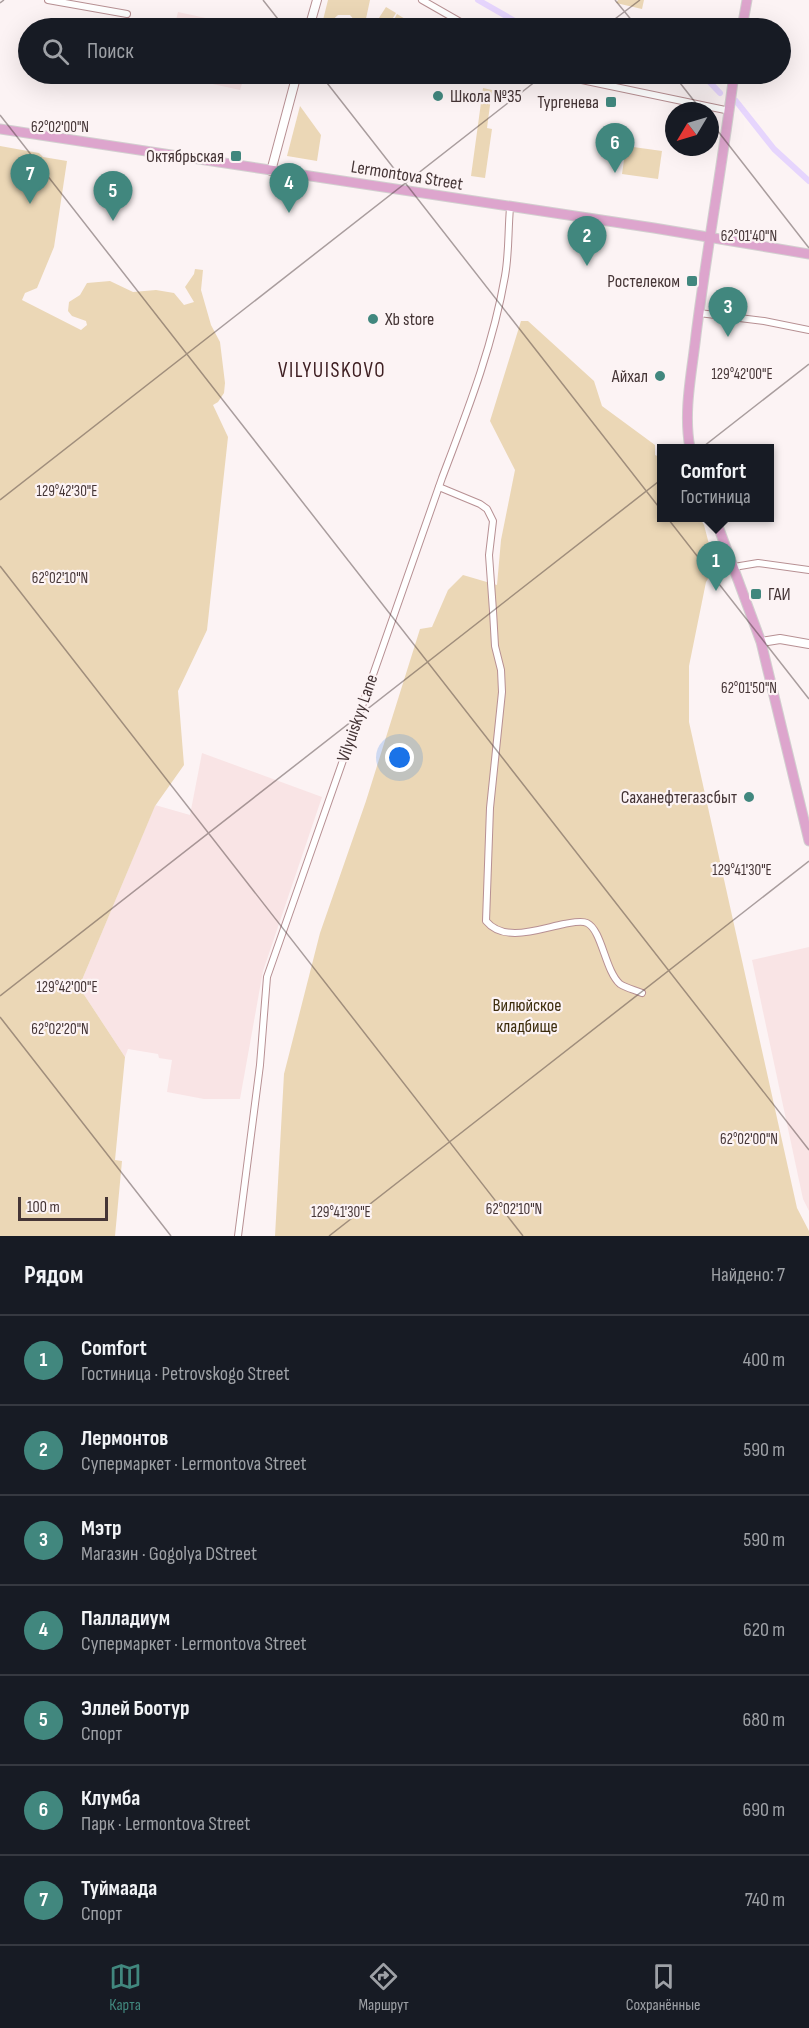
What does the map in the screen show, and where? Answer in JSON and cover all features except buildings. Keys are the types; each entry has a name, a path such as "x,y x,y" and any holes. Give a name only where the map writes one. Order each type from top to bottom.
{"main road":[{"path":"744,18 747,0"},
{"path":"690,444 687,411 709,237 733,84"},
{"name":"Lermontova Street","path":"0,129 809,254"},
{"path":"717,522 761,642 809,841"}],"street":[{"path":"48,0 127,14"},
{"path":"312,18 317,0"},
{"path":"422,0 454,18"},
{"path":"271,171 294,84"},
{"path":"596,84 729,111"},
{"name":"Vilyuiskyy Lane","path":"238,1236 260,1065 267,977 473,396 491,338 505,275 510,208"},
{"path":"699,313 764,321 809,330"},
{"path":"439,488 480,504 487,509 493,521 490,567 495,646 501,670 502,692 490,808 486,921 492,929 510,934 574,922 586,922 594,928 613,975 621,984 642,993"},
{"path":"734,567 758,563 809,570"},
{"path":"761,642 780,639 809,644"}],"shaded area":[{"path":"178,12 206,18 176,18"},
{"path":"213,84 242,84 240,90"},
{"path":"202,753 322,797 263,971 240,1099 204,1099 167,1092 172,1060 159,1058 158,1054 128,1049 125,1057 79,987 155,805 190,815"},
{"path":"809,947 809,1211 803,1199 752,960"}],"green space":[{"path":"328,0 370,0 366,18 338,15 335,18 324,18"},
{"path":"618,0 644,0 642,9 616,3"},
{"path":"386,7 396,13 393,18 379,18"},
{"path":"483,88 492,90 487,128 492,129 485,178 471,176"},
{"path":"300,106 321,135 317,161 287,156"},
{"path":"0,146 67,161 54,247 37,288 25,293 22,300 81,330 87,325 86,321 72,316 68,311 69,302 80,295 87,283 110,281 133,292 156,290 174,293 184,305 194,302 185,287 195,269 203,270 201,290 211,325 220,342 225,383 224,393 213,405 228,437 207,630 178,691 184,765 155,806 79,987 125,1057 115,1160 122,1161 115,1236 0,1236"},
{"path":"626,146 662,151 658,179 622,174"},
{"name":"Вилюйское кладбище","path":"521,321 528,321 594,381 602,406 655,445 657,522 702,522 704,525 715,567 706,582 689,666 689,722 797,1208 809,1231 809,1236 275,1236 284,1074 320,933 366,801 420,629 432,627 448,590 463,575 497,585 501,540 515,470 490,421"}],"waterway":[{"path":"478,0 510,18"},
{"path":"711,84 720,93"},
{"path":"736,101 774,149 809,181"}],"place":[{"name":"Школа №35","path":"438,96"},
{"name":"Тургенева","path":"611,102"},
{"name":"Октябрьская","path":"236,156"},
{"name":"Клумба","path":"615,173"},
{"name":"Туймаада","path":"30,204"},
{"name":"Палладиум","path":"289,213"},
{"name":"Эллей Боотур","path":"113,221"},
{"name":"Лермонтов","path":"587,266"},
{"name":"Ростелеком","path":"692,281"},
{"name":"Xb store","path":"373,319"},
{"name":"Мэтр","path":"728,337"},
{"name":"Айхал","path":"660,376"},
{"name":"Comfort","path":"716,591"},
{"name":"ГАИ","path":"756,594"},
{"name":"Саханефтегазсбыт","path":"749,797"}],"district":[{"name":"VILYUISKOVO","path":"332,370"}]}
